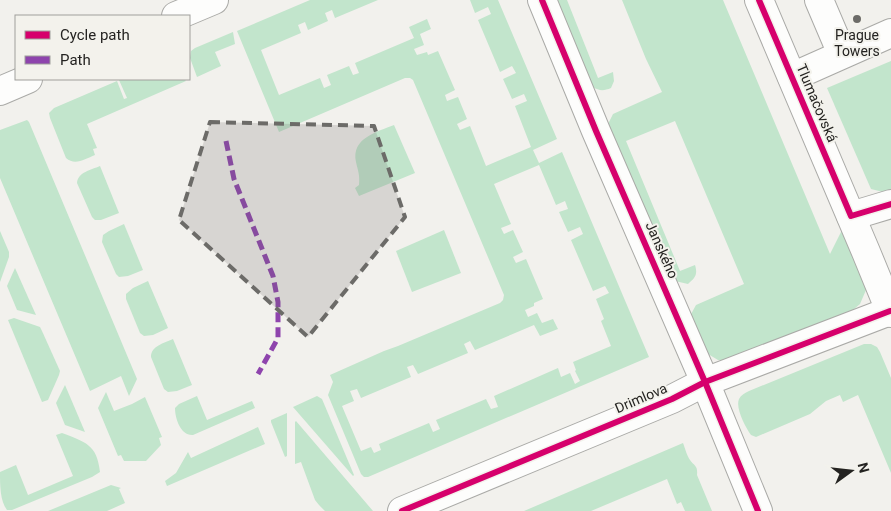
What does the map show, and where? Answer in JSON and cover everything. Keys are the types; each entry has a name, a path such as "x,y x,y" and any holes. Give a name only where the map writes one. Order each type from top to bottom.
{"street":[{"path":"178,15 214,0"},
{"name":"Janského","path":"542,0 758,511"},
{"name":"Tlumačovská","path":"759,0 890,312"},
{"path":"819,0 842,54"},
{"path":"792,77 891,33"},
{"path":"851,216 891,204"},
{"name":"Drimlova","path":"402,511 672,399 705,382 890,312"}],"highlighted area":[{"path":"210,122 374,126 405,217 308,337 179,220"}],"green space":[{"path":"310,0 378,0 335,18 332,10 325,13 328,21 308,30 305,22 298,25 301,33 261,50 279,95 320,78 324,88 331,85 327,75 349,66 353,75 359,73 355,63 414,38 409,27 427,19 431,29 420,34 424,45 414,49 417,55 427,52 428,55 438,51 455,90 445,95 447,101 458,97 467,119 457,124 460,130 470,126 486,166 531,147 515,106 527,101 524,94 512,99 503,79 516,73 512,66 500,72 478,20 491,14 488,7 475,13 470,0 498,0 557,139 533,150 539,163 562,152 649,357 368,477 364,477 361,474 328,395 333,382 330,375 500,303 504,295 413,80 405,78 279,132 237,31","holes":["539,165 556,205 565,201 568,209 559,212 568,232 580,227 583,234 571,240 593,291 605,286 609,293 596,299 604,319 601,321 611,346 573,362 580,381 575,384 570,373 561,377 558,368 494,396 498,407 491,409 486,399 436,420 440,429 433,432 429,423 379,444 381,450 374,453 371,447 361,451 342,406 354,401 350,391 357,389 361,398 411,377 407,367 413,365 418,374 468,353 464,344 470,341 475,350 534,325 540,336 558,329 553,319 542,323 537,313 528,317 525,310 543,299 526,259 516,263 513,257 523,252 513,230 504,234 501,228 511,224 494,184"]},
{"path":"557,0 567,0 598,78 613,72 614,81 611,88 602,90 593,87"},
{"path":"622,0 723,0 830,254 843,228 863,275 866,290 860,304 848,314 728,361 718,360 708,354 690,316 696,305 744,284 675,121 626,141 680,271 695,265 695,276 688,284 675,281 608,124 613,114 662,92 646,59"},
{"path":"233,32 235,44 215,52 221,66 197,77 190,58 191,51"},
{"path":"891,61 891,194 871,189 827,88"},
{"path":"119,80 186,81 87,124 97,148 93,149 95,155 76,162 66,158 50,118 49,113 54,108 117,81 124,99 127,98"},
{"path":"27,120 137,379 129,396 121,376 90,391 0,178 0,130"},
{"path":"394,125 415,173 359,196 355,188 359,185 359,173 356,162 357,147 373,133"},
{"path":"100,166 119,213 101,220 95,220 77,183 82,174"},
{"path":"124,224 143,270 128,276 119,277 102,242 103,235"},
{"path":"444,230 461,273 412,292 396,251"},
{"path":"0,231 9,252 9,257 0,282"},
{"path":"15,268 36,315 17,310 7,286"},
{"path":"148,281 168,328 153,335 144,336 140,333 126,299 126,294 133,288"},
{"path":"14,318 40,327 60,371 48,400 42,402 8,320"},
{"path":"173,339 192,385 177,391 168,392 164,389 151,357 153,350"},
{"path":"864,344 871,344 877,347 891,378 891,473 858,395 843,402 840,395 826,401 810,414 756,437 751,435 738,407 739,399 742,395"},
{"path":"65,385 85,432 65,425 56,403"},
{"path":"106,392 114,411 145,397 162,437 159,438 161,445 146,461 124,461 121,455 118,456 98,408"},
{"path":"197,396 207,420 252,401 255,408 193,435 189,435 182,430 176,417 175,408 179,404"},
{"path":"317,396 322,399 353,476 293,407"},
{"path":"287,413 287,456 285,457 271,420"},
{"path":"296,421 373,511 325,511 319,505 315,500 301,462 295,464"},
{"path":"258,427 265,444 167,486 165,481 176,473 188,452 191,458"},
{"path":"62,433 83,442 93,450 100,472 12,510 7,510 0,487 0,472 16,465 28,495 73,476 56,435"},
{"path":"683,443 689,458 696,467 697,475 712,511 685,511 681,502 677,504 667,479 591,511 524,511"},
{"path":"111,485 121,488 119,489 125,503 107,511 48,511"}],"marked path":[{"path":"226,141 234,179 273,276 278,302 278,338 258,374"}],"cycle path":[{"path":"542,0 758,511"},
{"path":"759,0 851,216 891,204"},
{"path":"402,511 672,399 705,382 890,311"}],"place":[{"name":"Prague Towers","path":"857,19"}]}
